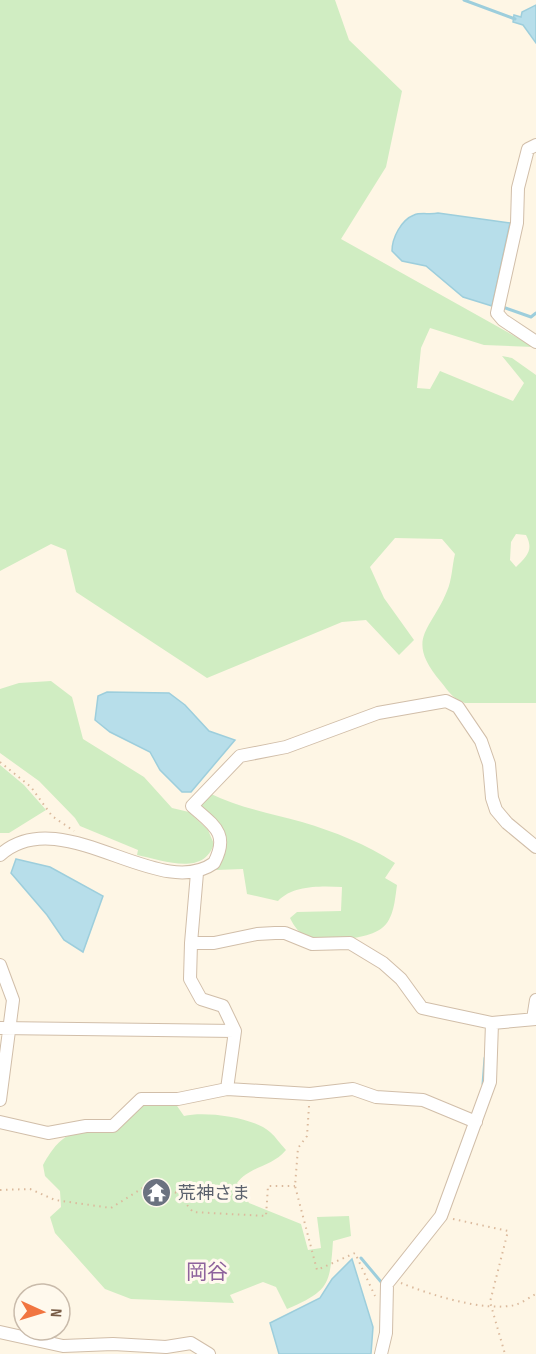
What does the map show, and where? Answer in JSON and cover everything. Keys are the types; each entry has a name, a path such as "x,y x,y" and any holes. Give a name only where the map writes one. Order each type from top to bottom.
{"street":[{"path":"536,145 528,149 518,188 517,223 497,313 503,320 536,342"},
{"path":"0,855 31,841 71,841 87,844 129,862 197,873 214,863 221,842 217,828 192,806 240,756 286,747 378,713 446,701 458,707 481,741 489,764 491,792 496,810 507,823 536,847"},
{"path":"197,873 190,979 201,999 223,1006 235,1031 227,1089"},
{"path":"192,943 214,943 257,933 285,933 312,944 350,943 382,963 401,979 422,1008 489,1023 534,1019 536,1000"},
{"path":"0,965 13,1000 5,1028 0,1100"},
{"path":"381,1354 386,1333 387,1284 441,1216 490,1082 489,1023"},
{"path":"5,1028 235,1031"},
{"path":"0,1122 48,1133 86,1126 113,1126 141,1099 178,1099 227,1089 310,1094 353,1089 376,1097 423,1100 476,1122"},
{"path":"0,1332 65,1350 112,1344 166,1347 190,1343 209,1354"}],"path":[{"path":"0,762 30,787 62,825 86,836 87,844"},
{"path":"310,1094 308,1136 298,1148 295,1186 317,1270 355,1253 378,1302"},
{"path":"0,1190 30,1189 55,1200 111,1208 149,1184 177,1193 194,1212 266,1216 268,1186 295,1186"},
{"path":"441,1216 508,1231 490,1305 504,1354"},
{"path":"390,1278 436,1297 490,1305 517,1305 536,1293"}],"green space":[{"path":"0,0 335,0 349,40 402,91 386,167 341,239 534,347 484,345 430,328 421,348 417,388 430,389 440,371 513,401 524,383 502,356 512,358 536,375 536,703 465,703 452,695 430,667 422,644 428,626 449,587 455,554 442,539 395,538 370,567 384,598 414,640 399,655 366,620 342,622 207,678 76,592 66,550 51,544 0,571","holes":["516,534 526,535 529,549 516,567 510,560 511,542"]},
{"path":"51,681 72,697 83,739 144,777 172,808 189,812 208,830 214,844 209,854 201,860 181,864 137,855 138,850 80,826 39,781 0,753 0,689 19,683"},
{"path":"0,765 24,785 46,810 9,833 0,833"},
{"path":"209,793 243,806 338,834 362,844 395,863 385,878 397,885 393,908 386,924 367,935 336,940 316,939 300,932 290,918 297,912 341,911 342,887 299,889 278,901 247,894 243,869 216,870 222,859 225,841 220,827 199,805"},
{"path":"175,1103 184,1116 204,1114 228,1116 252,1122 274,1136 286,1150 274,1160 242,1177 237,1183 249,1203 301,1224 308,1250 321,1248 317,1217 349,1216 351,1236 333,1241 330,1268 325,1285 311,1297 287,1309 276,1287 263,1282 230,1295 234,1303 131,1299 105,1289 55,1233 50,1217 61,1207 60,1191 45,1176 43,1165 57,1144 71,1134 79,1132 114,1131 141,1104"}],"water":[{"path":"536,5 536,43 523,25 513,22 514,15 521,17 522,12"},
{"path":"438,213 510,223 492,306 463,297 426,266 402,261 392,251 401,225 409,217 417,214"},
{"path":"107,692 169,693 185,705 209,731 235,740 191,792 182,792 160,770 150,752 110,732 95,720 98,696"},
{"path":"16,859 50,867 103,896 83,952 64,940 47,915 11,873"},
{"path":"352,1259 373,1327 371,1354 279,1354 270,1323 320,1298 332,1279"}],"waterway":[{"path":"464,0 515,19"},
{"path":"500,306 531,317 536,313"},
{"path":"483,1084 485,1058"},
{"path":"361,1258 382,1283 384,1281"}],"place":[{"name":"荒神さま","path":"157,1193"}],"district":[{"name":"岡谷","path":"207,1272"}]}
